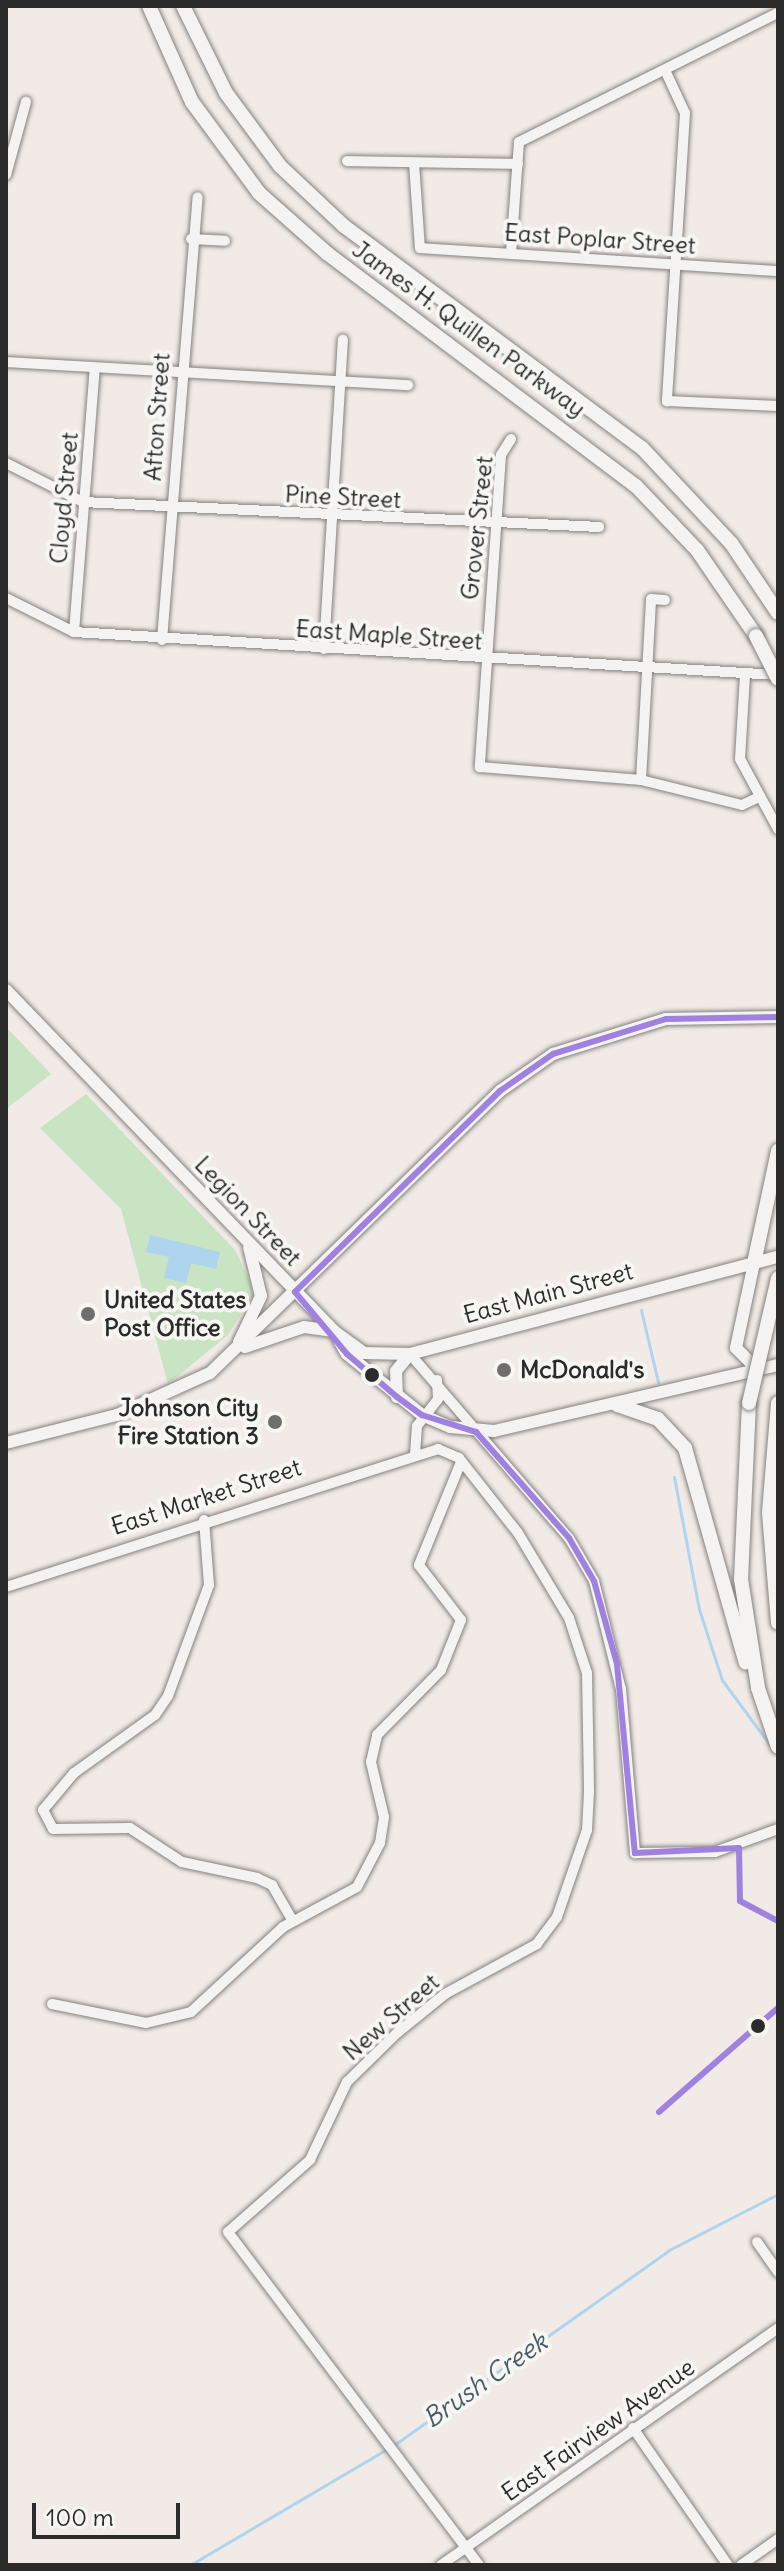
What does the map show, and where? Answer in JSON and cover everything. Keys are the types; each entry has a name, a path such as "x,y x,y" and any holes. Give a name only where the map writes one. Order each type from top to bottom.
{"highway":[{"name":"James H. Quillen Parkway","path":"141,6 151,13 192,102 259,193 328,254 636,486 697,550 756,636 778,677"},
{"name":"James H. Quillen Parkway","path":"183,6 226,93 307,193 642,448 731,543 778,613"},
{"path":"754,1263 778,1151"},
{"path":"758,1688 740,1544 749,1403 778,1278"},
{"path":"778,1403 769,1513 778,1623"},
{"path":"617,1405 658,1419 685,1448 778,1747"}],"main road":[{"name":"Legion Street","path":"6,990 334,1331 347,1354 422,1415 476,1432"},
{"path":"6,1443 167,1397 234,1352 500,1091 553,1054 666,1019 778,1017"},
{"path":"234,1352 261,1296 247,1242"},
{"name":"East Main Street","path":"334,1331 364,1353 410,1354 778,1257"},
{"path":"754,1263 736,1348 758,1370"},
{"path":"234,1352 296,1327 334,1331"},
{"path":"397,1397 396,1371 410,1354"},
{"path":"476,1432 617,1405 778,1365"}],"street":[{"path":"511,253 519,142 778,13"},
{"path":"665,70 685,113 667,401 778,406"},
{"path":"6,175 26,102"},
{"path":"347,161 518,164"},
{"name":"East Poplar Street","path":"414,163 420,248 778,271"},
{"name":"Afton Street","path":"162,640 179,372 191,239 198,197"},
{"path":"191,239 225,241"},
{"path":"324,649 343,340"},
{"path":"6,362 408,385"},
{"name":"Cloyd Street","path":"74,632 95,368"},
{"name":"Grover Street","path":"511,439 501,455 480,767 641,780"},
{"path":"6,463 83,502"},
{"name":"Pine Street","path":"83,502 496,526 599,527"},
{"name":"East Maple Street","path":"6,598 74,632 485,662 778,677"},
{"path":"665,600 651,599 641,780 742,805 757,798"},
{"path":"745,675 740,759 757,798 778,829"},
{"path":"778,1009 778,1017"},
{"path":"410,1354 437,1379 476,1432 569,1538 594,1581 621,1689 629,1844 646,1856 715,1852 778,1829"},
{"path":"52,2004 146,2023 191,2012 292,1919 357,1887 380,1843 384,1817 371,1762 377,1735 441,1670 461,1620 419,1565 461,1462 450,1452 418,1453 422,1415 438,1399 437,1379"},
{"name":"East Market Street","path":"6,1587 204,1520 418,1453"},
{"name":"New Street","path":"461,1462 549,1577 580,1643 589,1792 577,1868 537,1944 445,1994 397,2033 347,2082 310,2160 228,2232 379,2427 479,2565"},
{"path":"204,1520 209,1585 168,1696 155,1715 74,1773 43,1810 53,1829 130,1828 182,1862 257,1878 272,1885 292,1919"},
{"path":"757,2242 778,2272"},
{"name":"East Fairview Avenue","path":"441,2565 778,2328"},
{"path":"633,2428 728,2565"},
{"path":"741,2565 778,2539"}],"green space":[{"path":"6,1027 51,1074 6,1109"},
{"path":"86,1094 235,1250 251,1283 253,1295 228,1335 168,1384 121,1209 40,1128"}],"water":[{"path":"150,1235 220,1252 216,1269 191,1263 186,1283 164,1278 169,1257 146,1252"}],"waterway":[{"path":"641,1310 658,1382"},
{"path":"674,1477 699,1609 722,1680 778,1756"},
{"name":"Brush Creek","path":"394,2445 669,2250 778,2194"},
{"name":"Brush Creek","path":"190,2565 387,2449"}],"transit line":[{"path":"778,1017 666,1019 553,1054 500,1091 295,1292 347,1354 397,1397 422,1415 476,1432 569,1538 594,1581 617,1664 635,1853 739,1848 740,1901 778,1921"},
{"path":"659,2112 778,2008"}],"place":[{"name":"United States Post Office","path":"88,1314"},
{"name":"McDonald's","path":"504,1370"},
{"name":"Johnson City Fire Station 3","path":"275,1422"}]}
